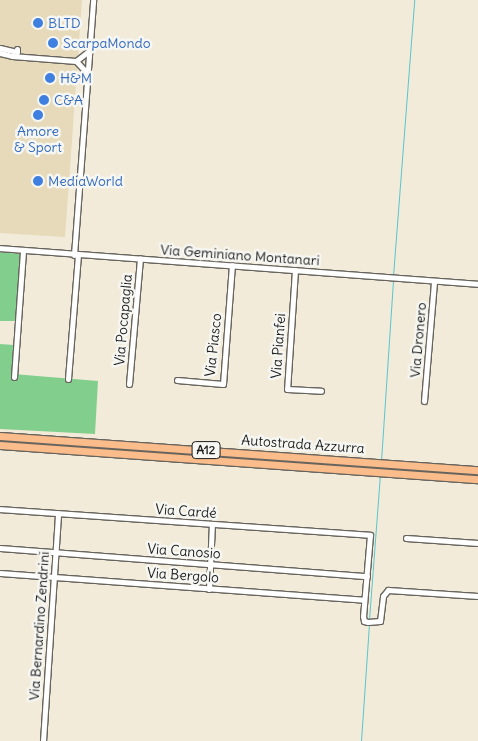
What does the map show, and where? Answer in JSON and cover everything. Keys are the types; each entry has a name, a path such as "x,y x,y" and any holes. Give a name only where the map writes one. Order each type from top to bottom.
{"highway":[{"name":"Autostrada Azzurra","path":"0,435 478,470"},
{"name":"Autostrada Azzurra","path":"0,444 478,479"}],"street":[{"path":"68,379 93,0"},
{"path":"0,48 17,52 17,49"},
{"path":"76,62 89,51"},
{"path":"0,53 12,56 76,62 88,74"},
{"path":"0,58 12,56"},
{"name":"Via Geminiano Montanari","path":"0,248 478,284"},
{"path":"14,377 23,251"},
{"name":"Via Pocapaglia","path":"129,384 140,258"},
{"name":"Via Piasco","path":"177,380 223,384 232,266"},
{"name":"Via Pianfei","path":"295,270 287,389 322,391"},
{"name":"Via Dronero","path":"424,401 434,281"},
{"name":"Via Cardé","path":"0,509 370,535 366,576"},
{"name":"Via Bernardino Zendrini","path":"42,741 58,513"},
{"path":"209,589 212,524"},
{"path":"406,538 478,543"},
{"name":"Via Canosio","path":"0,548 366,576"},
{"name":"Via Bergolo","path":"0,573 364,600"},
{"path":"366,576 364,620 370,623 381,620 383,596 387,590 478,596"}],"shaded area":[{"path":"0,0 82,0 65,237 0,233"}],"green space":[{"path":"0,252 21,254 16,321 0,321"},
{"path":"0,344 14,345 13,374 98,381 95,434 0,429"}],"waterway":[{"path":"393,276 414,0"},
{"path":"381,461 393,280"},
{"path":"369,620 380,474"},
{"path":"361,741 369,624"}],"place":[{"name":"BLTD","path":"38,23"},
{"name":"ScarpaMondo","path":"53,43"},
{"name":"H&M","path":"50,78"},
{"name":"C&A","path":"44,100"},
{"name":"Amore & Sport","path":"38,115"},
{"name":"MediaWorld","path":"38,181"}]}
